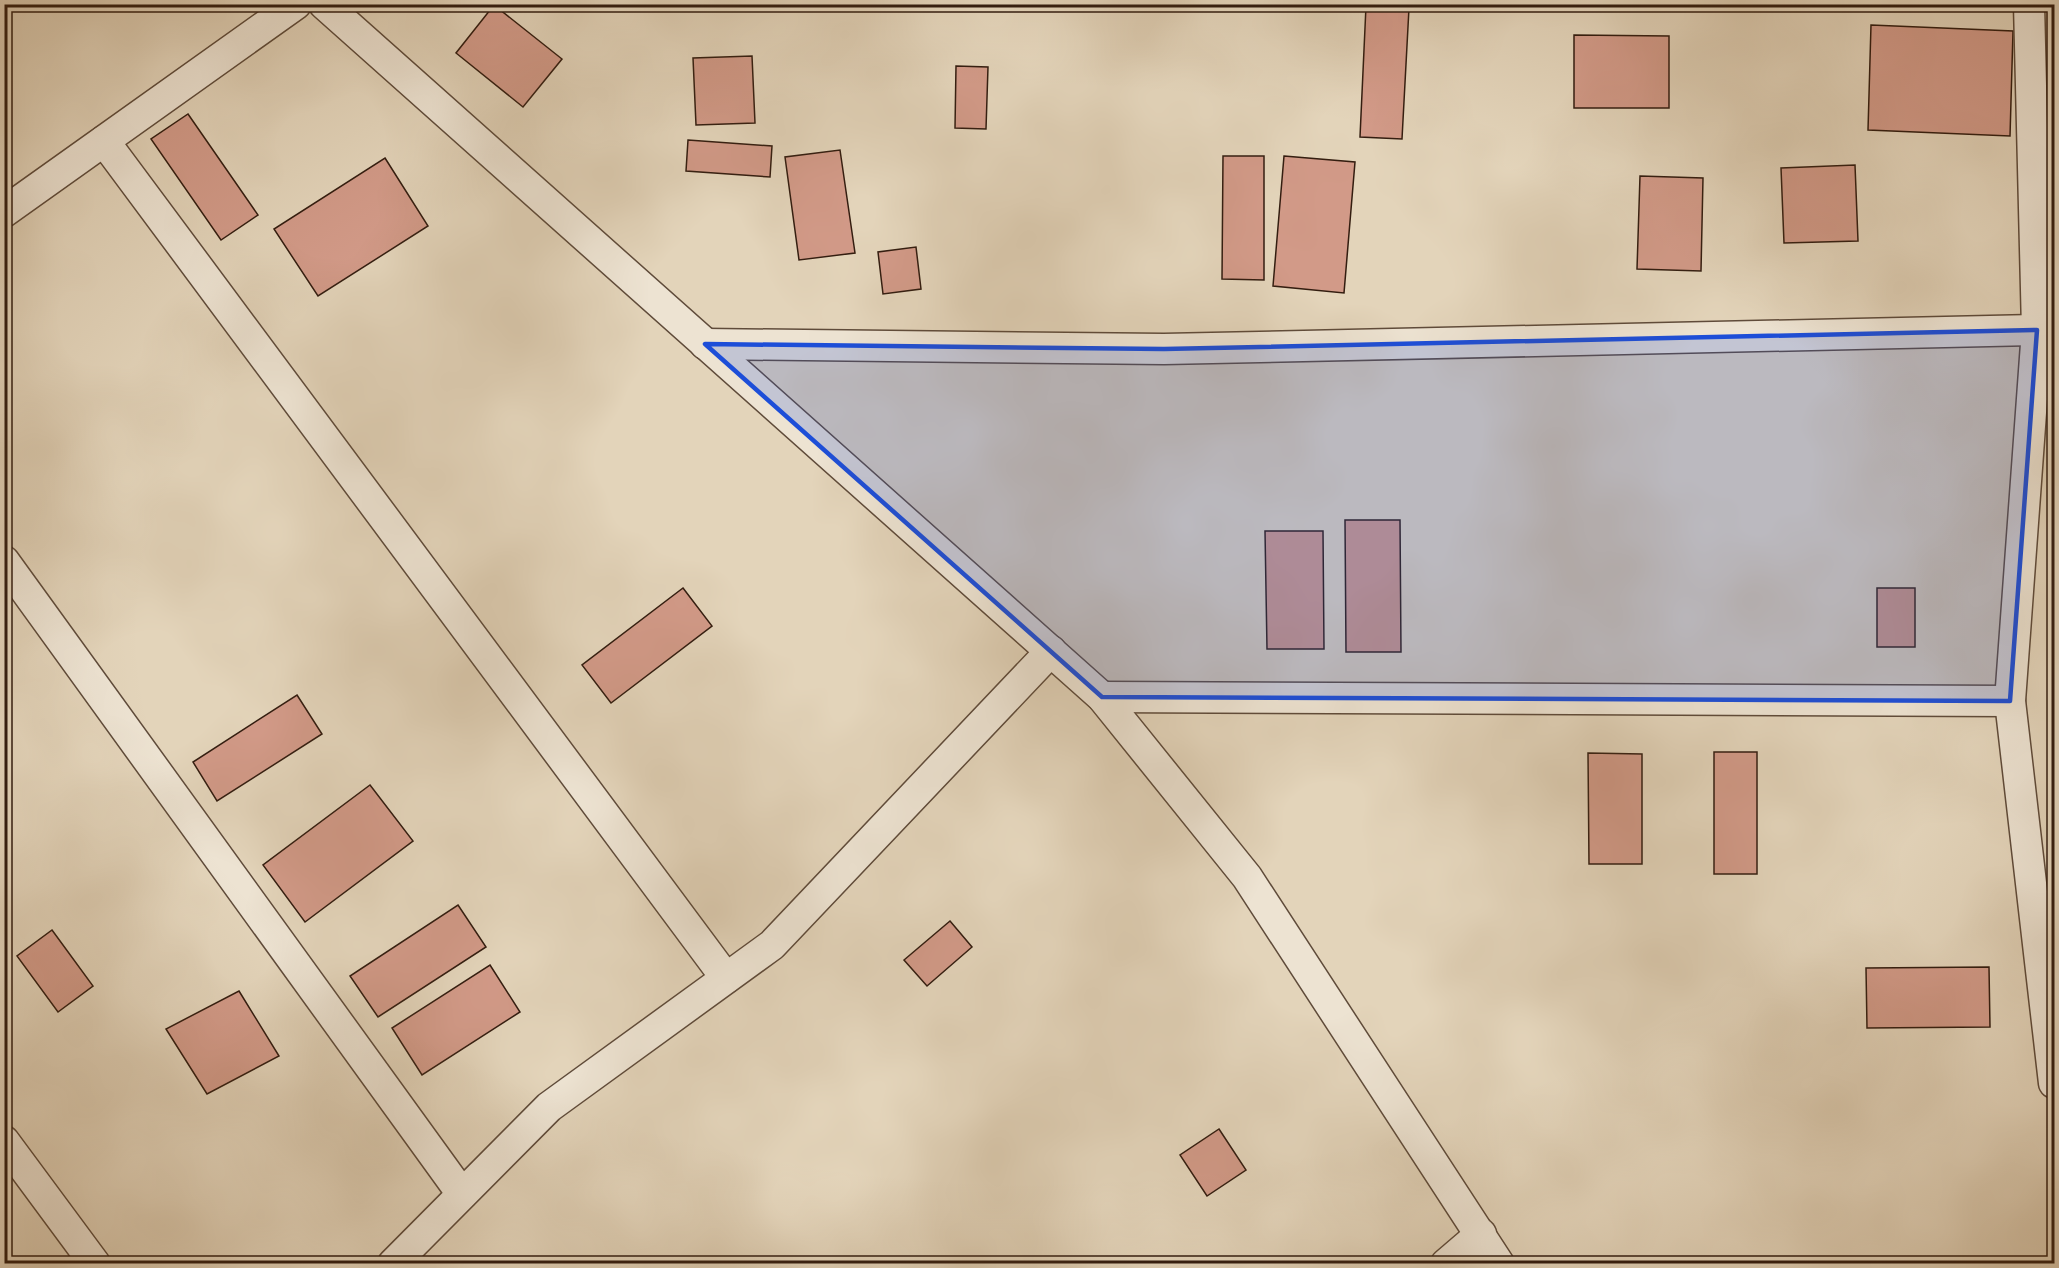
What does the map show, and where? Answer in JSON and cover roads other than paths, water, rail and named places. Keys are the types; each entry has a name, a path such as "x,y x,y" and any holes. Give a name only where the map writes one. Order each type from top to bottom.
{"street":[{"path":"4,212 296,4"},
{"path":"324,4 1102,697 1247,878 1499,1263"},
{"path":"2029,4 2046,332 2010,701 2055,1083"},
{"path":"104,141 726,978"},
{"path":"705,344 1164,349 2046,332"},
{"path":"4,561 462,1194"},
{"path":"393,1263 549,1107 772,945 1051,651"},
{"path":"1102,697 2010,701"},
{"path":"4,1142 95,1263"},
{"path":"1446,1263 1481,1234"}]}
